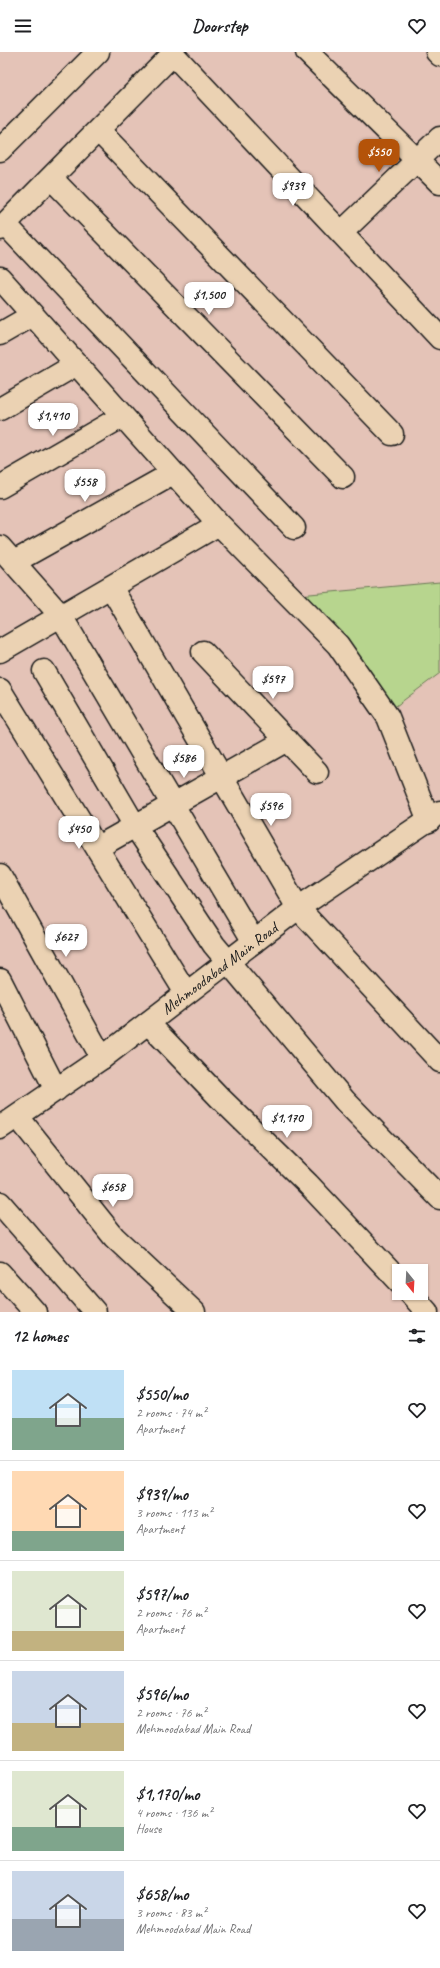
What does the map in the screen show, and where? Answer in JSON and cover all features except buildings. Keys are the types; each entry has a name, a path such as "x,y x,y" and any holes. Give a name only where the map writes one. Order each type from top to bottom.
{"street":[{"path":"0,150 98,52"},
{"path":"307,52 440,183"},
{"path":"437,52 440,55"},
{"path":"294,528 2,226 51,178 172,53 341,233 437,328"},
{"path":"98,130 392,434"},
{"path":"341,233 440,138"},
{"path":"51,178 343,477"},
{"path":"0,278 219,524 338,645 388,716 435,817"},
{"path":"0,334 33,315"},
{"path":"0,409 77,364"},
{"path":"0,487 123,416"},
{"path":"173,472 7,554 61,616 174,804 254,942"},
{"path":"0,651 219,524"},
{"path":"111,587 298,908 440,1061"},
{"path":"204,652 317,772"},
{"path":"44,671 135,826 227,962 345,1101 440,1198"},
{"path":"0,690 98,847 186,993"},
{"path":"98,847 287,740"},
{"name":"Mehmoodabad Main Road","path":"0,1128 102,1058 298,908 435,817"},
{"path":"0,875 102,1058"},
{"path":"0,980 56,1090"},
{"path":"148,1023 220,1098 308,1184 392,1274"},
{"path":"18,1117 114,1237 194,1312"},
{"path":"0,1203 95,1312"},
{"path":"0,1273 35,1312"},
{"path":"416,1300 427,1312"}],"green space":[{"path":"440,582 440,673 392,709 299,595"}]}
